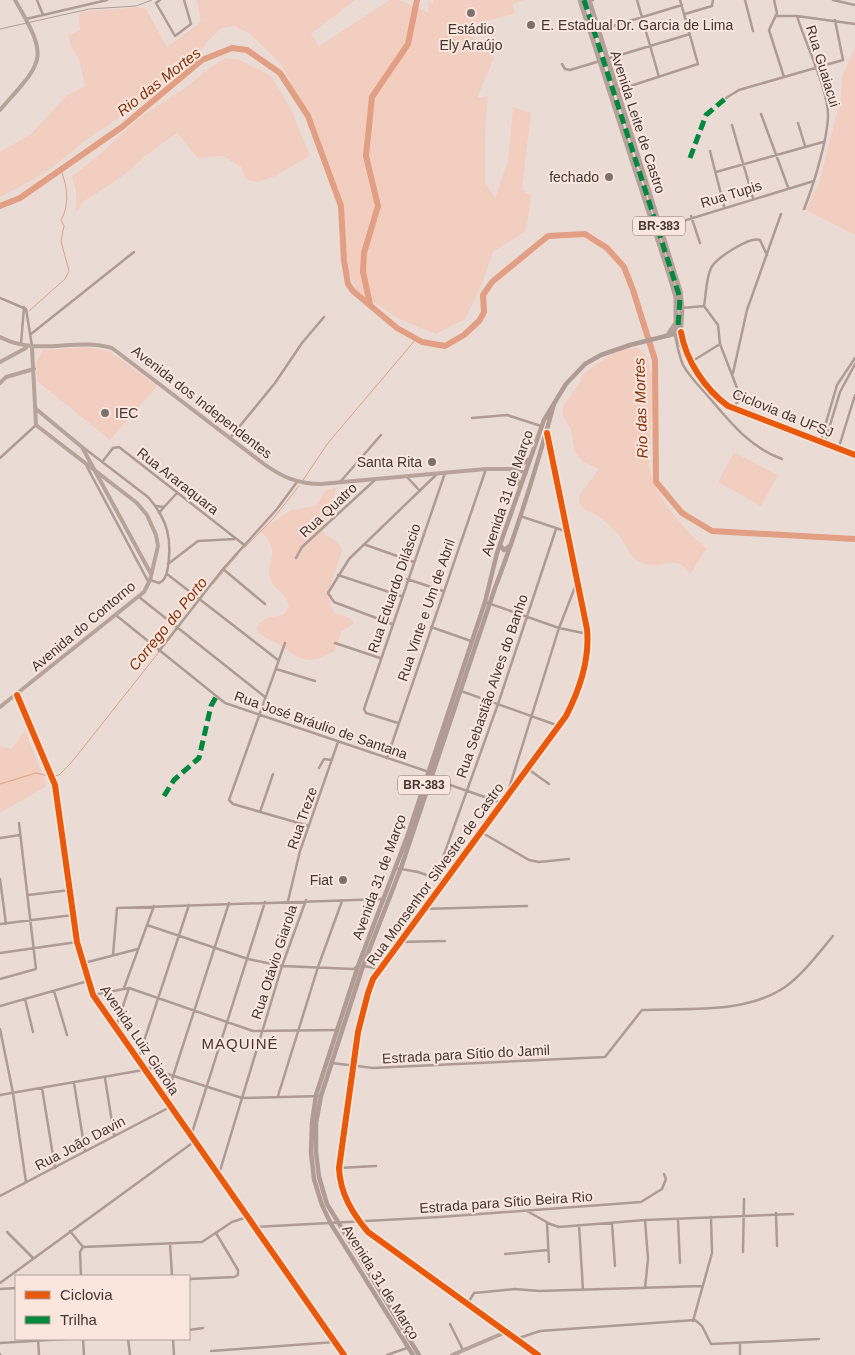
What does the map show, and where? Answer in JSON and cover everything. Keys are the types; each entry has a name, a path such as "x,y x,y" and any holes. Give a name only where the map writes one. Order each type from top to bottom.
{"highway":[{"name":"Avenida Leite de Castro","path":"591,1 598,31 676,297 674,335 690,362 718,399 732,410 822,446 855,457"},
{"name":"Avenida Leite de Castro","path":"581,3 657,229 680,291 682,308 674,335"}],"main road":[{"name":"Avenida 31 de Março","path":"413,1355 334,1223 317,1178 314,1123 319,1095 361,966 398,868 487,603 500,545 521,491 541,428 557,396 572,375 585,364 601,355 630,345 674,335"},
{"name":"Avenida 31 de Março","path":"458,690 472,642 511,545 548,433 557,396"},
{"path":"541,428 548,433"},
{"path":"511,469 531,456 540,456"},
{"path":"526,473 530,488"},
{"path":"500,545 504,550 511,545"},
{"name":"Avenida 31 de Março","path":"368,1278 419,1355"}],"street":[{"path":"0,110 26,80 39,55 37,40 15,0"},
{"path":"37,0 43,14"},
{"path":"71,0 73,6"},
{"path":"26,19 73,6 107,0"},
{"path":"160,0 156,3 176,36 192,24 184,0"},
{"path":"637,0 659,77"},
{"path":"616,90 698,64 680,0"},
{"path":"685,14 713,5 713,0"},
{"path":"745,0 753,31"},
{"path":"774,0 776,16 769,30 784,77"},
{"path":"833,0 855,5"},
{"path":"581,3 591,1"},
{"path":"590,33 682,5"},
{"path":"776,16 797,16 855,24"},
{"name":"Rua Guaiacui","path":"797,16 828,108 814,181 804,209"},
{"path":"726,98 739,90 843,60 834,20"},
{"path":"562,64 567,70 600,63 690,34"},
{"path":"761,114 788,187"},
{"path":"798,123 805,146"},
{"path":"732,126 753,198"},
{"path":"716,172 823,142"},
{"path":"710,151 724,206"},
{"name":"Rua Tupis","path":"657,229 691,216 814,181"},
{"path":"733,374 747,310 781,214"},
{"path":"691,216 700,243"},
{"path":"732,410 739,397 733,374 720,344 718,325 704,306 710,275 716,263 742,243 757,239 762,243 767,254"},
{"path":"31,334 134,252"},
{"path":"0,298 24,307 28,314 36,409 36,425 0,458"},
{"path":"682,308 704,306"},
{"path":"21,346 24,307"},
{"path":"230,438 274,382 302,342 324,317"},
{"path":"674,335 680,357 688,372 722,414 748,441 764,452 782,459"},
{"path":"0,337 21,346 30,347"},
{"path":"690,362 720,344"},
{"name":"Avenida dos Independentes","path":"30,347 96,345 112,348 272,470 297,482"},
{"path":"0,362 30,347"},
{"path":"822,446 837,386 855,358"},
{"path":"822,446 837,399 855,364"},
{"path":"0,383 11,375 34,369"},
{"path":"838,451 855,395"},
{"name":"Avenida do Contorno","path":"0,707 18,695 139,598 150,582 151,574 82,447 36,409"},
{"path":"472,418 507,415 541,428"},
{"name":"Avenida do Contorno","path":"36,425 95,471"},
{"name":"Rua Monsenhor Silvestre de Castro","path":"506,1332 368,1232 350,1208 339,1182 339,1168 353,1066 368,993 380,969 423,908 482,832 559,726 578,692 586,662 588,634 548,433"},
{"path":"341,481 381,435"},
{"path":"82,447 103,461 148,497 155,506 170,539 167,574 160,583 150,582 85,464"},
{"name":"Rua Araraquara","path":"103,461 113,448 119,447 243,544"},
{"path":"160,652 243,544 277,509 297,482 314,484 486,469 511,469 526,473"},
{"name":"Rua Vinte e Um de Abril","path":"387,758 486,469"},
{"path":"511,469 518,480 521,491"},
{"path":"95,471 137,503 146,515 158,540 151,574"},
{"name":"Rua Eduardo Diláscio","path":"398,724 364,711 401,596 445,472"},
{"path":"392,624 331,600 328,593 349,559 438,473"},
{"path":"406,475 420,490"},
{"name":"Rua Quatro","path":"296,558 302,547 377,478"},
{"path":"158,513 177,493"},
{"path":"155,506 164,507"},
{"path":"520,516 568,532"},
{"name":"Rua Sebastião Alves do Banho","path":"436,877 498,704 556,529"},
{"path":"168,564 198,541 236,539"},
{"path":"365,545 414,562"},
{"path":"224,570 266,604"},
{"path":"167,574 278,660"},
{"path":"338,575 401,596"},
{"path":"407,579 443,591"},
{"path":"505,799 559,628 578,581"},
{"path":"139,598 265,697"},
{"path":"487,603 559,628 588,634"},
{"name":"Rua José Bráulio de Santana","path":"117,616 224,703 387,758 502,803"},
{"path":"431,626 472,642"},
{"path":"285,643 229,800 233,804 309,826"},
{"path":"335,643 380,658"},
{"path":"276,669 315,681"},
{"path":"458,690 559,726"},
{"name":"Avenida Luiz Giarola","path":"18,695 55,785 77,942 93,995 143,1070 219,1174 344,1355"},
{"name":"Rua Treze","path":"288,901 309,826 338,742"},
{"path":"318,768 324,759 332,760"},
{"path":"528,769 549,784"},
{"path":"260,812 273,774"},
{"path":"0,978 36,969 19,823"},
{"path":"482,832 502,846 534,861 569,858"},
{"path":"0,838 20,835"},
{"path":"398,868 436,877 444,881"},
{"path":"0,880 6,924"},
{"path":"28,895 70,890"},
{"path":"113,955 118,908 306,900 385,899"},
{"name":"Rua Otávio Giarola","path":"219,1174 282,966 306,900"},
{"path":"278,1096 318,967 342,900"},
{"path":"191,1136 265,902"},
{"path":"165,1099 229,903"},
{"path":"138,1060 190,904"},
{"path":"124,988 154,906"},
{"path":"423,908 527,906"},
{"path":"0,924 73,915"},
{"path":"147,925 248,959 282,966 354,969 361,966 380,969"},
{"name":"Estrada para Sítio do Jamil","path":"330,1062 373,1068 605,1057 642,1010 706,1007 763,998 785,986 833,936"},
{"path":"399,942 445,941"},
{"path":"0,953 77,942"},
{"path":"84,963 138,949"},
{"path":"0,1006 88,981"},
{"path":"116,1028 129,988"},
{"path":"93,995 129,988 192,1012 253,1031 341,1031"},
{"path":"54,991 67,1035"},
{"path":"25,999 33,1032"},
{"path":"0,1029 13,1093 26,1183"},
{"path":"141,1065 242,1098 319,1095"},
{"path":"0,1095 143,1070"},
{"path":"104,1078 114,1135"},
{"path":"74,1083 85,1152"},
{"path":"42,1088 55,1168"},
{"name":"Rua João Davin","path":"0,1196 170,1107"},
{"path":"0,1283 70,1230 195,1141"},
{"path":"339,1168 376,1166"},
{"name":"Estrada para Sítio Beira Rio","path":"255,1226 360,1222 641,1202 662,1189 666,1179 664,1174"},
{"path":"743,1252 744,1199"},
{"path":"527,1211 547,1223 559,1227 645,1220 678,1220 776,1213 793,1214"},
{"path":"776,1213 777,1246"},
{"path":"83,1248 202,1242 232,1222 248,1217"},
{"path":"694,1321 712,1253 711,1217"},
{"path":"645,1220 648,1259 645,1288"},
{"path":"678,1220 680,1263"},
{"path":"547,1223 549,1262"},
{"path":"612,1223 615,1266"},
{"path":"579,1225 583,1290"},
{"path":"70,1230 83,1248"},
{"path":"7,1232 32,1258"},
{"path":"190,1279 234,1277 238,1275 238,1270 216,1233"},
{"path":"170,1243 172,1275"},
{"path":"81,1275 80,1252 83,1248"},
{"path":"505,1254 548,1250"},
{"path":"468,1304 472,1295 477,1293 515,1289 539,1291 702,1286"},
{"path":"0,1289 15,1288"},
{"path":"516,1339 540,1331 694,1321 702,1326 709,1343 740,1344 820,1339"},
{"path":"450,1324 463,1350"},
{"path":"190,1330 203,1328"},
{"path":"452,1355 506,1332 538,1355"},
{"path":"0,1343 38,1340 39,1355"},
{"path":"83,1340 84,1355"},
{"path":"128,1340 130,1355"},
{"path":"173,1340 174,1355"},
{"path":"211,1351 335,1342"},
{"path":"740,1344 740,1355"},
{"path":"387,1355 408,1347"}],"shaded area":[{"path":"197,0 355,0 311,34 319,46 390,0 400,0 429,13 428,2 433,3 433,0 526,0 512,4 515,13 476,23 451,25 472,37 494,58 477,98 488,96 485,182 495,198 508,161 513,107 531,113 522,190 531,196 526,231 493,252 482,284 465,319 436,334 399,319 357,291 344,261 341,206 308,116 281,64 250,34 234,26 221,28 205,46 109,125 88,138 57,164 29,182 0,197 0,152 31,134 66,96 85,86 79,59 72,49 68,36 80,30 79,15 82,12 138,7 146,9 167,47 201,22"},
{"path":"855,47 855,235 806,210 819,183 841,97 842,77"},
{"path":"225,58 240,60 271,76 291,109 310,156 275,176 258,182 246,179 241,167 223,156 198,158 177,133 145,156 127,173 83,202 76,213 76,192 72,176 142,116 188,86"},
{"name":"IEC","path":"86,347 109,351 157,386 110,440 37,381 36,362 43,350"},
{"path":"637,348 646,356 651,369 653,385 649,465 654,484 670,511 706,549 690,574 680,564 652,565 640,562 632,556 617,533 596,515 584,509 579,501 580,494 599,469 585,463 575,453 571,430 563,416 563,406 580,382 581,377 588,370 610,355 625,349"},
{"path":"734,452 778,475 761,506 718,482"},
{"path":"335,487 336,490 323,530 342,549 329,598 335,613 350,618 354,623 341,632 335,651 323,657 309,660 296,656 259,633 258,626 262,621 284,614 289,606 284,595 271,581 269,568 272,557 271,545 260,531 291,510 316,506 325,491"},
{"path":"25,731 47,786 0,813 0,746 11,749"}],"waterway":[{"path":"370,304 363,272 364,253 378,206 366,156 372,97 408,44 417,0"},
{"name":"Rio das Mortes","path":"0,206 20,198 122,127 202,60 232,48 247,50 280,73 308,116 341,206 344,261 348,284 353,291 397,328 422,342 445,346 464,335 479,321 484,312 483,295 492,282 548,236 585,234 607,248 624,267 633,290 655,360 656,482 682,513 712,531 855,539"},
{"path":"29,311 65,279 69,271 61,241 64,226 61,220 67,201 65,182 61,170"},
{"path":"303,480 328,443 416,339"},
{"name":"Corrego do Porto","path":"244,548 272,520 299,486"},
{"name":"Corrego do Porto","path":"213,584 238,554"},
{"name":"Corrego do Porto","path":"54,776 59,775 71,763 178,628"},
{"name":"Corrego do Porto","path":"0,784 36,773 49,776"}],"railway":[{"path":"0,29 89,9 136,6 152,0"}],"marked path":[{"path":"584,0 680,298 678,327"},
{"path":"690,158 706,115 726,98"},
{"path":"164,796 174,780 199,758 211,706 216,697"}],"cycle path":[{"name":"Ciclovia da UFSJ","path":"681,332 687,353 698,374 704,383 728,406 855,455"},
{"path":"538,1355 368,1232 357,1218 344,1194 339,1168 358,1032 373,979 566,716 583,674 588,641 587,629 547,433"},
{"path":"17,695 55,785 77,942 93,995 344,1355"}],"place":[{"name":"Estádio Ely Araújo","path":"471,13"},
{"name":"E. Estadual Dr. Garcia de Lima","path":"531,25"},
{"name":"fechado","path":"609,177"},
{"name":"IEC","path":"105,413"},
{"name":"Santa Rita","path":"432,462"},
{"name":"Fiat","path":"343,880"}],"district":[{"name":"MAQUINÉ","path":"240,1044"}]}
